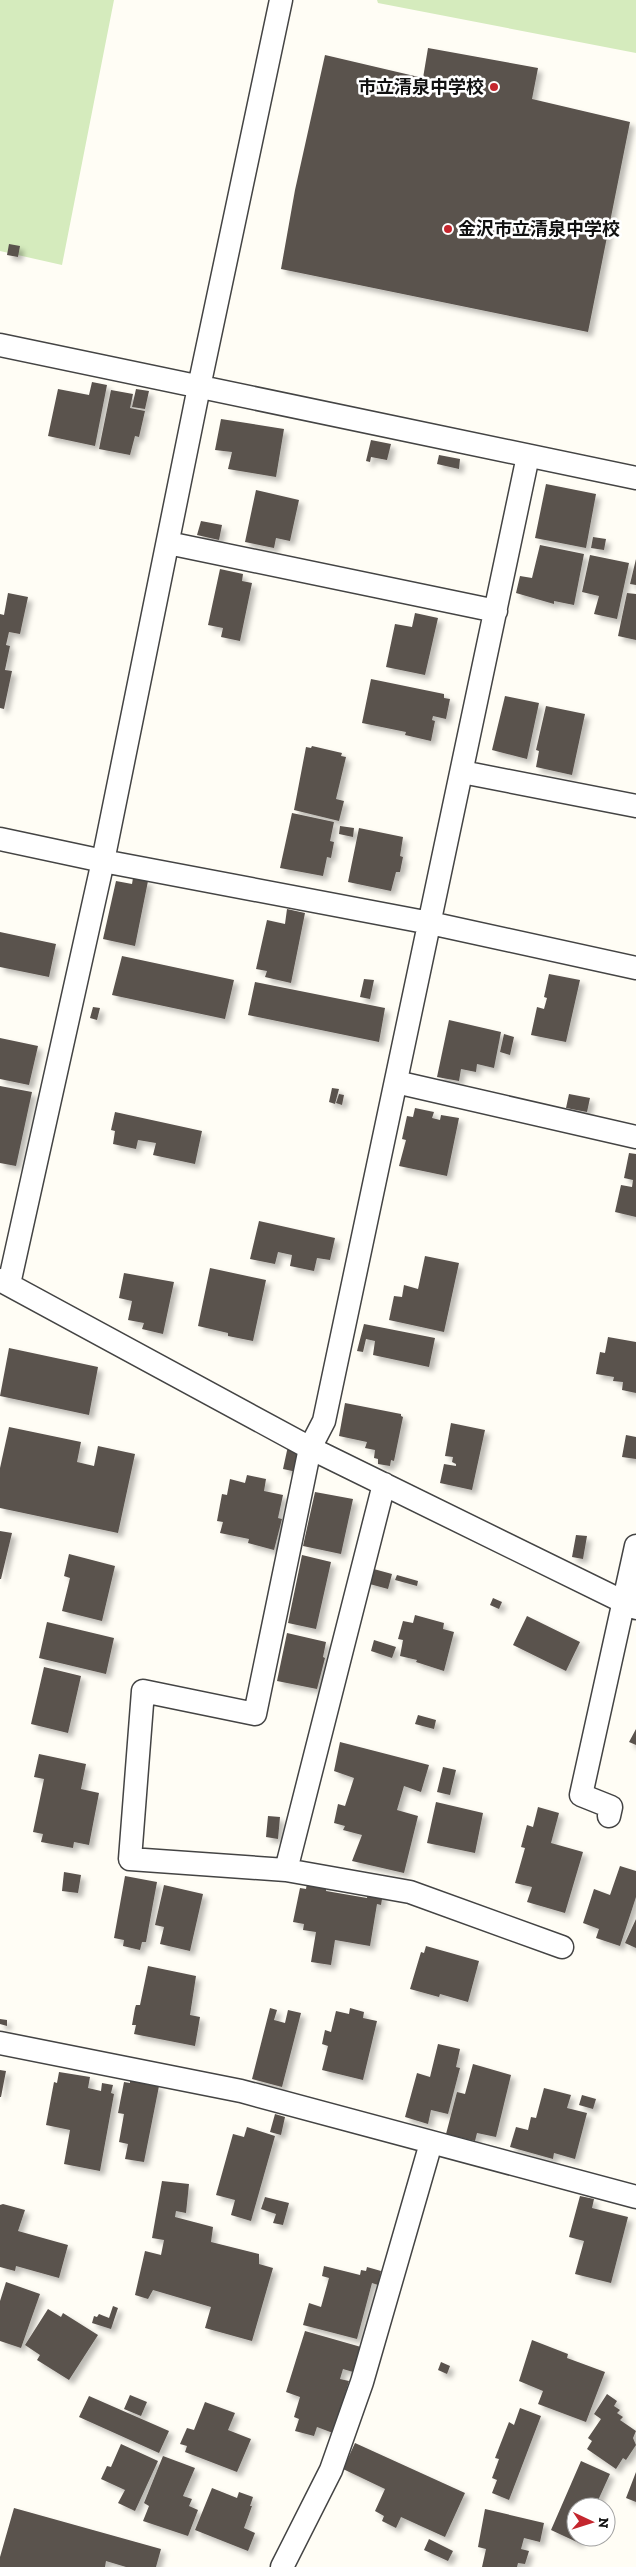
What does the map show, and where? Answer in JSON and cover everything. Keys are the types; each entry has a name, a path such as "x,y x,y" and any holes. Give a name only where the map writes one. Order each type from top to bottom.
{"street":[{"path":"281,0 199,387 104,861 4,1282 310,1448 630,1605"},
{"path":"0,345 636,478"},
{"path":"528,456 324,1421 310,1448 255,1714 143,1691 130,1859 286,1870 410,1892 562,1947"},
{"path":"168,543 496,610"},
{"path":"462,772 636,806"},
{"path":"0,839 104,861 430,923 636,968"},
{"path":"396,1082 636,1136"},
{"path":"286,1870 384,1484"},
{"path":"608,1816 611,1807 582,1795 630,1605 636,1546"},
{"path":"0,2043 241,2091 636,2197"},
{"path":"282,2567 331,2470 362,2382 431,2142"}],"green space":[{"path":"0,0 114,0 62,265 0,251"},
{"path":"377,0 636,0 636,53 378,3"}],"building":[{"name":"金沢市立清泉中学校","path":"428,48 538,68 532,99 630,122 588,332 281,269 295,190 325,55 423,78"},
{"path":"9,244 20,246 18,257 7,255"},
{"path":"92,382 107,385 95,446 48,436 58,389 89,395"},
{"path":"136,389 149,391 145,409 132,407"},
{"path":"111,390 133,394 130,408 145,411 139,437 135,436 130,455 99,449"},
{"path":"221,419 284,429 276,477 228,469 232,452 215,450"},
{"path":"371,440 391,444 387,460 371,457 370,462 366,461"},
{"path":"439,455 460,459 459,469 437,464"},
{"path":"546,484 596,494 586,548 535,538"},
{"path":"256,490 299,500 290,541 276,538 274,548 245,542"},
{"path":"201,521 222,525 219,540 197,535"},
{"path":"593,537 606,539 604,550 591,548"},
{"path":"540,545 584,554 574,605 554,601 554,604 516,593 520,576 532,578"},
{"path":"590,555 629,563 617,619 594,614 599,596 582,592"},
{"path":"636,559 636,585 630,584"},
{"path":"220,569 243,574 242,581 252,583 240,641 221,637 223,628 208,625"},
{"path":"8,593 28,597 20,634 9,632 6,645 10,646 5,670 12,671 4,709 0,708 0,614 4,615"},
{"path":"627,593 636,594 636,640 618,636"},
{"path":"415,613 438,618 425,675 386,667 395,624 412,627"},
{"path":"371,679 444,694 444,698 450,699 446,719 433,716 432,720 435,721 431,741 405,735 406,732 362,723"},
{"path":"505,696 539,703 527,759 492,750"},
{"path":"546,706 585,714 572,775 536,767 539,751 536,750"},
{"path":"312,746 342,753 341,756 346,757 336,799 344,801 339,821 294,810 306,747 311,748"},
{"path":"292,813 334,822 330,841 334,842 331,858 327,857 323,876 280,868"},
{"path":"340,826 354,828 353,837 339,834"},
{"path":"359,828 403,837 400,856 403,857 400,872 396,872 391,891 348,882"},
{"path":"133,878 148,881 135,946 103,939 116,881 132,884"},
{"path":"287,909 305,913 291,983 265,977 267,971 256,969 267,920 285,924"},
{"path":"0,932 56,944 49,977 0,967"},
{"path":"122,956 234,980 225,1019 112,995"},
{"path":"549,974 580,980 566,1042 531,1035 537,1007 544,1009 547,998 544,997"},
{"path":"364,979 374,980 370,999 360,997"},
{"path":"255,982 385,1008 379,1042 248,1015"},
{"path":"93,1007 100,1008 97,1020 90,1018"},
{"path":"449,1020 501,1032 494,1068 477,1064 476,1072 461,1069 459,1081 437,1077"},
{"path":"504,1034 514,1037 510,1055 500,1052"},
{"path":"0,1038 38,1046 29,1085 0,1079"},
{"path":"0,1086 32,1092 16,1166 0,1163"},
{"path":"332,1088 339,1089 335,1104 329,1102"},
{"path":"339,1094 344,1095 342,1105 336,1103"},
{"path":"569,1094 590,1098 587,1112 566,1108"},
{"path":"415,1108 434,1112 432,1118 440,1120 441,1115 459,1118 447,1176 399,1166 406,1140 402,1139 407,1116 413,1117"},
{"path":"115,1112 202,1131 195,1164 153,1155 156,1143 138,1140 136,1149 113,1144 115,1131 111,1130"},
{"path":"629,1153 636,1154 636,1217 615,1212 621,1185 632,1187 633,1180 624,1178"},
{"path":"259,1221 335,1238 330,1260 317,1258 314,1271 290,1266 292,1255 278,1252 275,1264 250,1259"},
{"path":"425,1256 459,1263 444,1332 389,1320 394,1296 402,1297 404,1285 418,1289"},
{"path":"210,1268 266,1280 253,1341 228,1336 228,1333 198,1326"},
{"path":"124,1273 174,1282 163,1334 142,1329 144,1323 128,1320 132,1301 119,1298"},
{"path":"364,1324 435,1338 429,1367 373,1355 375,1341 366,1339 363,1352 357,1351"},
{"path":"608,1337 636,1342 636,1393 622,1390 623,1382 613,1381 614,1377 596,1374 600,1352 605,1353"},
{"path":"9,1348 98,1367 89,1415 0,1396"},
{"path":"345,1403 401,1414 403,1417 394,1461 391,1460 390,1466 378,1464 378,1459 374,1458 375,1450 365,1448 367,1442 339,1436"},
{"path":"451,1423 485,1430 472,1490 440,1483 444,1464 456,1466 452,1462 453,1457 445,1456"},
{"path":"9,1427 81,1442 77,1462 94,1466 98,1446 135,1454 118,1533 0,1508 0,1468"},
{"path":"626,1435 636,1437 636,1459 622,1457"},
{"path":"288,1446 301,1453 297,1472 283,1469"},
{"path":"247,1475 266,1479 264,1491 283,1495 278,1518 282,1519 274,1550 248,1543 249,1539 220,1533 223,1522 217,1521 222,1494 227,1495 230,1479 245,1483"},
{"path":"315,1492 353,1499 341,1554 303,1546"},
{"path":"0,1531 12,1533 1,1579 0,1579"},
{"path":"576,1535 587,1536 583,1559 572,1557"},
{"path":"69,1554 115,1566 102,1621 62,1611 70,1578 64,1576"},
{"path":"302,1555 331,1562 316,1629 288,1623"},
{"path":"370,1568 392,1574 388,1589 366,1583"},
{"path":"397,1575 418,1581 417,1586 395,1580"},
{"path":"493,1598 502,1602 499,1609 490,1605"},
{"path":"415,1615 444,1623 443,1629 454,1632 444,1671 416,1662 417,1660 400,1656 403,1640 398,1639 403,1621 413,1623"},
{"path":"527,1616 580,1642 566,1671 513,1645"},
{"path":"47,1622 114,1638 106,1674 39,1658"},
{"path":"287,1633 326,1642 323,1657 325,1658 317,1689 277,1681"},
{"path":"374,1640 396,1647 392,1658 371,1651"},
{"path":"44,1667 81,1676 68,1733 31,1724"},
{"path":"418,1715 436,1720 434,1729 415,1724"},
{"path":"636,1729 636,1745 629,1742"},
{"path":"340,1742 429,1765 421,1792 404,1786 397,1810 418,1816 404,1873 352,1861 362,1835 343,1830 345,1826 334,1823 338,1804 345,1806 354,1778 334,1771"},
{"path":"39,1754 86,1764 81,1789 99,1793 89,1845 74,1842 73,1848 41,1842 43,1834 33,1832 44,1779 34,1777"},
{"path":"443,1767 456,1770 450,1795 437,1792"},
{"path":"436,1802 483,1813 475,1853 427,1843"},
{"path":"538,1807 559,1813 551,1843 583,1852 565,1913 527,1902 532,1887 515,1883 525,1848 521,1847 527,1825 533,1827"},
{"path":"268,1816 280,1817 278,1839 266,1837"},
{"path":"620,1866 636,1871 636,1897 620,1946 596,1938 599,1929 583,1923 594,1889 610,1895"},
{"path":"64,1872 81,1875 78,1893 62,1891"},
{"path":"125,1876 157,1882 146,1942 142,1942 140,1950 123,1946 124,1940 114,1938"},
{"path":"307,1883 326,1886 326,1891 367,1898 368,1891 383,1893 381,1905 377,1904 370,1946 335,1940 331,1965 311,1962 316,1932 303,1930 304,1924 293,1922 300,1888 306,1889"},
{"path":"164,1885 203,1894 190,1951 160,1944 164,1927 155,1925"},
{"path":"636,1919 636,1948 625,1943"},
{"path":"426,1946 479,1961 468,2002 440,1994 439,1997 410,1989 421,1952 424,1953"},
{"path":"148,1966 196,1976 190,2015 200,2017 195,2046 134,2034 136,2025 132,2025 135,2008 136,2005 140,2005"},
{"path":"270,2008 277,2010 274,2020 285,2023 288,2010 301,2013 282,2087 252,2079"},
{"path":"350,2008 364,2012 363,2018 377,2021 363,2080 322,2070 328,2046 322,2044 325,2030 331,2032 336,2011 349,2014"},
{"path":"0,2019 7,2020 7,2026 0,2024"},
{"path":"438,2044 460,2049 456,2067 460,2068 448,2114 431,2110 428,2124 405,2117 417,2073 430,2077"},
{"path":"473,2064 511,2075 496,2137 477,2133 475,2141 446,2134 457,2092 465,2094"},
{"path":"0,2070 6,2071 1,2097 0,2097"},
{"path":"59,2072 90,2077 88,2088 101,2091 102,2083 113,2085 111,2093 114,2094 100,2171 64,2164 70,2130 46,2125 54,2082 57,2083"},
{"path":"130,2079 159,2086 144,2162 125,2159 128,2144 119,2142 124,2114 118,2113 124,2082 130,2083"},
{"path":"544,2088 571,2095 567,2108 587,2113 575,2159 554,2153 553,2159 510,2147 516,2127 528,2130 531,2117 536,2118"},
{"path":"582,2095 596,2099 593,2109 579,2105"},
{"path":"275,2114 285,2117 281,2135 270,2132"},
{"path":"247,2127 275,2136 251,2221 231,2215 235,2200 216,2195 233,2134 244,2137"},
{"path":"162,2181 189,2184 186,2213 176,2211 175,2217 213,2227 211,2242 259,2254 259,2264 273,2268 252,2341 205,2328 211,2307 153,2290 148,2299 135,2295 145,2251 161,2255 164,2240 152,2238"},
{"path":"580,2196 594,2199 592,2208 628,2217 611,2283 575,2274 584,2241 569,2237"},
{"path":"265,2197 289,2203 283,2225 273,2223 276,2214 261,2209"},
{"path":"3,2204 25,2210 18,2231 68,2245 59,2278 16,2266 15,2271 0,2267 0,2205"},
{"path":"324,2266 360,2275 361,2270 366,2271 367,2267 381,2271 378,2285 372,2283 357,2339 303,2325 309,2303 321,2307 329,2278 322,2276"},
{"path":"6,2282 40,2294 21,2348 0,2341 0,2301"},
{"path":"113,2306 118,2308 111,2329 92,2323 94,2316 97,2317 99,2314 109,2318"},
{"path":"48,2309 61,2317 63,2313 98,2335 69,2380 37,2360 40,2355 25,2345"},
{"path":"305,2331 361,2347 353,2372 343,2369 340,2379 349,2381 333,2433 317,2427 314,2436 295,2431 299,2419 294,2417 300,2397 286,2392"},
{"path":"532,2340 568,2354 567,2358 605,2372 586,2422 538,2404 543,2391 519,2381"},
{"path":"441,2362 450,2366 447,2374 438,2370"},
{"path":"607,2394 617,2401 614,2406 620,2410 617,2413 623,2417 620,2420 636,2431 633,2438 636,2445 626,2460 623,2458 616,2469 587,2449 592,2441 588,2438 601,2419 594,2414"},
{"path":"130,2395 147,2402 141,2416 124,2409"},
{"path":"89,2396 169,2431 159,2453 79,2417"},
{"path":"205,2402 235,2413 228,2430 251,2439 237,2472 185,2452 187,2446 180,2444 187,2428 194,2430"},
{"path":"520,2408 541,2416 509,2500 492,2493 497,2480 492,2478 499,2459 495,2458 509,2422 514,2425"},
{"path":"355,2443 465,2493 445,2537 401,2517 396,2528 382,2521 384,2516 375,2511 385,2489 343,2469"},
{"path":"121,2444 158,2461 135,2511 118,2503 125,2490 101,2479 107,2466 111,2467"},
{"path":"163,2456 195,2468 183,2496 192,2499 189,2506 198,2510 188,2536 143,2521 149,2506 144,2503"},
{"path":"581,2461 610,2474 600,2497 566,2497 566,2537 551,2530"},
{"path":"636,2472 636,2502 626,2498"},
{"path":"212,2488 237,2498 239,2492 253,2497 250,2506 252,2506 244,2528 255,2533 248,2551 195,2530"},
{"path":"14,2508 161,2549 156,2567 126,2567 106,2561 105,2567 0,2567 0,2557"},
{"path":"485,2509 544,2523 540,2542 524,2538 521,2549 529,2551 525,2564 518,2563 517,2567 482,2567 486,2549 478,2547"},
{"path":"429,2539 453,2551 448,2561 424,2550"}],"place":[{"name":"市立清泉中学校","path":"494,87"},
{"name":"金沢市立清泉中学校","path":"448,229"}]}
